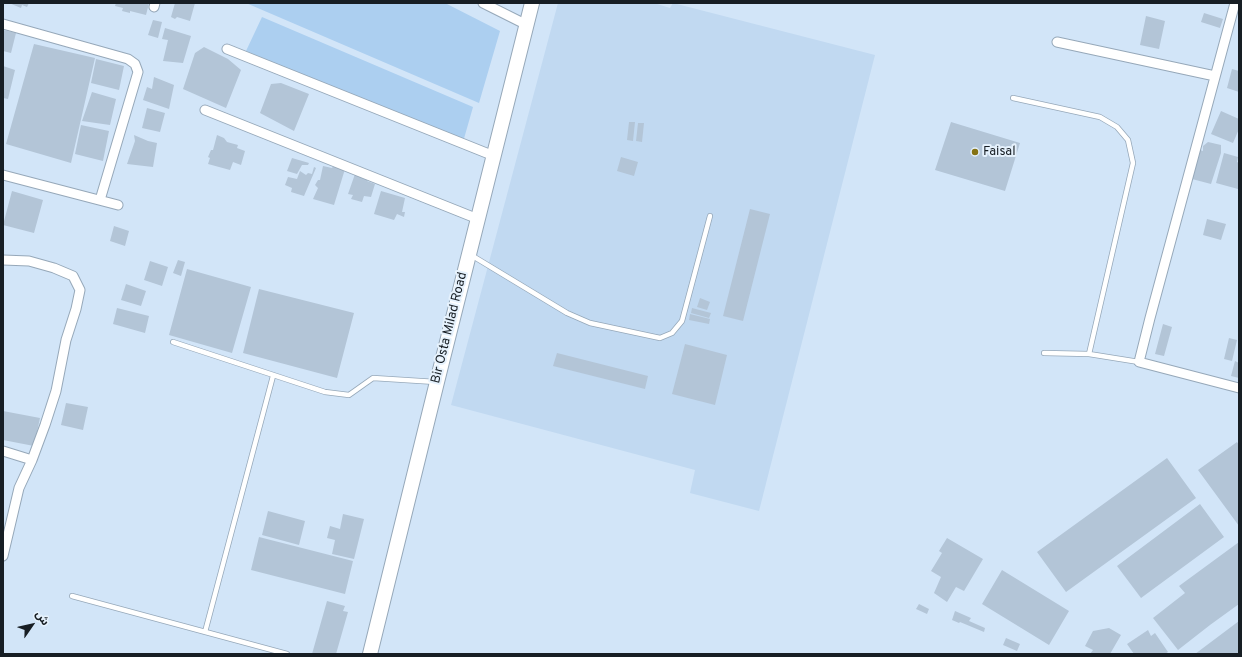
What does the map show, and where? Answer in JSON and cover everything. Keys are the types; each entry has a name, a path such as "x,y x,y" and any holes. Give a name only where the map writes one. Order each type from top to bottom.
{"main road":[{"name":"Bir Osta Milad Road","path":"370,654 532,3"}],"street":[{"path":"483,3 527,25"},
{"path":"1235,3 1139,362 1239,388"},
{"path":"3,24 128,59 135,64 138,72 100,200"},
{"path":"1057,42 1215,76"},
{"path":"227,49 494,156"},
{"path":"206,110 478,219"},
{"path":"3,175 118,205"},
{"path":"3,556 19,488 32,460 56,392 66,340 76,309 80,290 73,276 54,268 15,260 4,262"},
{"path":"3,451 32,460"}],"lane":[{"path":"1013,98 1100,117 1117,127 1128,140 1133,163 1089,354"},
{"path":"469,254 567,313 590,323 660,338 672,333 682,321 710,216"},
{"path":"173,342 325,392 349,395 373,378 437,382"},
{"path":"1044,353 1089,354 1139,362"},
{"path":"204,632 273,376"},
{"path":"72,596 287,654"}],"shaded area":[{"path":"246,3 445,3 500,31 479,103"},
{"path":"558,3 654,3 670,8 673,3 875,55 759,511 690,493 695,470 451,405"},
{"path":"262,17 473,107 463,142 246,51"}],"building":[{"path":"9,3 29,3 27,7 22,5 21,8"},
{"path":"116,3 149,3 146,15 130,11 130,13 122,11 123,8 115,6"},
{"path":"175,3 195,3 190,21 177,17 175,19 171,17"},
{"path":"1204,13 1223,19 1220,28 1201,22"},
{"path":"1146,16 1165,21 1159,49 1140,45"},
{"path":"153,20 162,22 158,38 148,35"},
{"path":"165,28 191,36 183,63 163,61 168,40 162,39"},
{"path":"3,30 16,33 11,53 3,51"},
{"path":"34,44 95,58 71,163 6,144"},
{"path":"204,47 228,59 241,70 226,108 183,89 195,53"},
{"path":"96,59 124,66 119,90 91,83"},
{"path":"3,66 15,70 8,99 3,98"},
{"path":"1232,69 1239,71 1239,92 1227,88"},
{"path":"154,77 174,85 169,109 143,100 147,87 152,89"},
{"path":"281,83 309,94 294,131 260,113 271,84"},
{"path":"92,92 116,99 110,125 82,121"},
{"path":"147,108 165,113 160,132 142,128"},
{"path":"1221,111 1239,119 1239,129 1233,143 1211,134"},
{"path":"629,122 635,122 633,141 627,140"},
{"path":"951,122 1020,143 1005,191 935,170"},
{"path":"638,123 644,123 642,142 636,141"},
{"path":"81,125 109,131 103,161 75,154"},
{"path":"134,135 157,143 153,167 127,164 135,141"},
{"path":"217,135 224,138 227,142 238,145 237,148 245,151 241,165 233,162 230,170 208,164 210,158 208,157 211,150 213,150"},
{"path":"1208,142 1221,145 1221,153 1211,184 1192,179 1200,150 1203,151 1203,146"},
{"path":"1224,153 1238,157 1238,189 1216,183"},
{"path":"621,157 638,162 634,176 617,171"},
{"path":"292,158 309,163 308,165 302,165 297,174 287,171"},
{"path":"334,165 345,169 334,205 313,199 318,188 315,185 318,180 320,180 323,166 332,168"},
{"path":"314,167 316,168 304,196 291,192 292,188 285,185 288,177 297,179 300,171 306,175 308,173 312,174"},
{"path":"355,174 368,179 367,181 375,184 371,197 364,196 362,202 351,199 353,195 348,194"},
{"path":"12,191 43,200 34,233 3,225"},
{"path":"381,191 405,198 402,212 405,212 404,217 397,214 394,220 374,214"},
{"path":"750,209 770,214 743,321 723,316"},
{"path":"1207,219 1226,224 1221,240 1203,235"},
{"path":"114,226 129,231 125,246 110,241"},
{"path":"178,260 185,262 181,276 173,273"},
{"path":"150,261 168,267 162,286 144,280"},
{"path":"187,269 251,287 232,353 169,335"},
{"path":"126,284 146,291 141,306 121,300"},
{"path":"259,289 354,313 337,378 243,353"},
{"path":"700,298 710,302 707,310 697,307"},
{"path":"117,308 149,316 145,333 113,324"},
{"path":"692,308 711,313 709,318 691,313"},
{"path":"690,314 710,319 709,324 689,320"},
{"path":"1163,324 1172,327 1164,356 1155,354"},
{"path":"1229,338 1237,340 1232,361 1224,359"},
{"path":"685,344 727,355 715,405 672,394"},
{"path":"557,353 648,376 645,389 553,366"},
{"path":"1235,361 1239,363 1239,378 1231,376"},
{"path":"66,403 88,407 83,430 61,425"},
{"path":"3,411 40,418 34,446 3,440"},
{"path":"1237,442 1239,445 1239,526 1198,470"},
{"path":"1167,458 1196,498 1066,592 1037,552"},
{"path":"1200,504 1224,537 1141,598 1117,566"},
{"path":"268,511 305,521 299,545 262,535"},
{"path":"343,514 364,519 354,559 332,554 335,540 327,538 330,526 340,529"},
{"path":"259,537 353,561 345,594 251,570"},
{"path":"947,538 983,559 964,591 956,587 947,602 934,593 941,577 931,571 942,553 939,551"},
{"path":"1239,542 1239,604 1178,650 1153,618 1185,593 1179,586"},
{"path":"1002,570 1069,611 1049,645 982,604"},
{"path":"327,601 345,606 343,611 348,612 336,654 312,654"},
{"path":"919,604 929,609 927,614 916,609"},
{"path":"955,611 971,618 969,621 985,628 984,632 952,620"},
{"path":"1239,621 1239,654 1195,654"},
{"path":"1109,628 1121,635 1110,654 1090,654 1093,650 1085,646 1093,631"},
{"path":"1148,630 1151,636 1155,633 1168,652 1165,654 1134,654 1127,644"},
{"path":"1006,638 1020,644 1017,651 1003,645"}],"place":[{"name":"Faisal","path":"975,152"}]}
